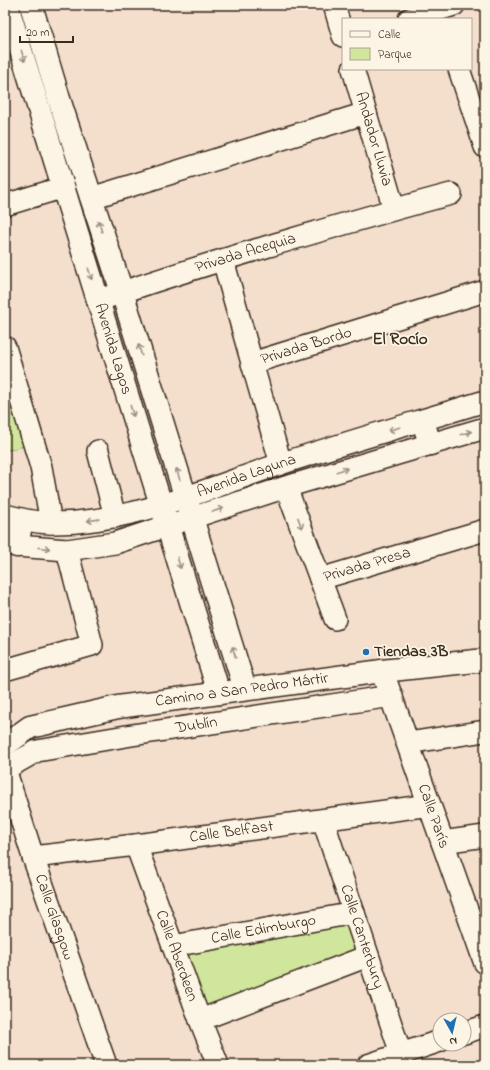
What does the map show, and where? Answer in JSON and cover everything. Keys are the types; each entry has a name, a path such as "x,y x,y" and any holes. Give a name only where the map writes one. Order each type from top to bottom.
{"street":[{"name":"Avenida Lagos","path":"7,5 219,693"},
{"name":"Avenida Lagos","path":"31,5 59,99 122,292 245,689"},
{"path":"334,5 342,33"},
{"path":"414,18 445,11"},
{"name":"Andador Lluvia","path":"353,70 394,209"},
{"path":"459,70 485,147"},
{"path":"38,106 59,99"},
{"path":"91,198 366,113"},
{"path":"5,205 64,187"},
{"name":"Privada Acequia","path":"98,301 223,260 394,209 451,194"},
{"path":"223,260 252,363"},
{"name":"Privada Bordo","path":"281,464 252,363 485,291"},
{"path":"5,347 41,467 51,523"},
{"name":"Avenida Laguna","path":"14,517 51,523 77,522 115,517 185,497 281,464 485,401"},
{"path":"423,420 430,444"},
{"name":"Avenida Laguna","path":"11,544 68,550 115,543 286,487 485,428"},
{"path":"98,451 115,517"},
{"name":"Privada Presa","path":"286,487 320,579 485,530"},
{"path":"11,544 14,517"},
{"path":"5,670 92,645 68,550"},
{"path":"320,579 335,619"},
{"name":"Camino a San Pedro Mártir","path":"5,745 30,727 118,707 382,671 485,660"},
{"name":"Calle París","path":"382,671 485,962"},
{"name":"Dublín","path":"5,769 37,751 132,735 392,696"},
{"path":"408,743 485,731"},
{"name":"Calle Glasgow","path":"5,769 33,857 106,1065"},
{"name":"Calle Belfast","path":"33,857 136,845 430,805"},
{"name":"Calle Canterbury","path":"323,820 401,1054"},
{"path":"442,842 485,836"},
{"name":"Calle Aberdeen","path":"136,845 218,1065"},
{"name":"Calle Edimburgo","path":"173,946 354,913"},
{"path":"200,1020 368,956"},
{"path":"472,1030 485,1026"},
{"path":"368,1065 432,1044"}],"green space":[{"path":"30,390 45,441 5,451 5,396"},
{"path":"351,918 363,952 200,1015 177,948"}],"place":[{"name":"Tiendas 3B","path":"366,652"}],"district":[{"name":"El Rocío","path":"400,339"}]}
